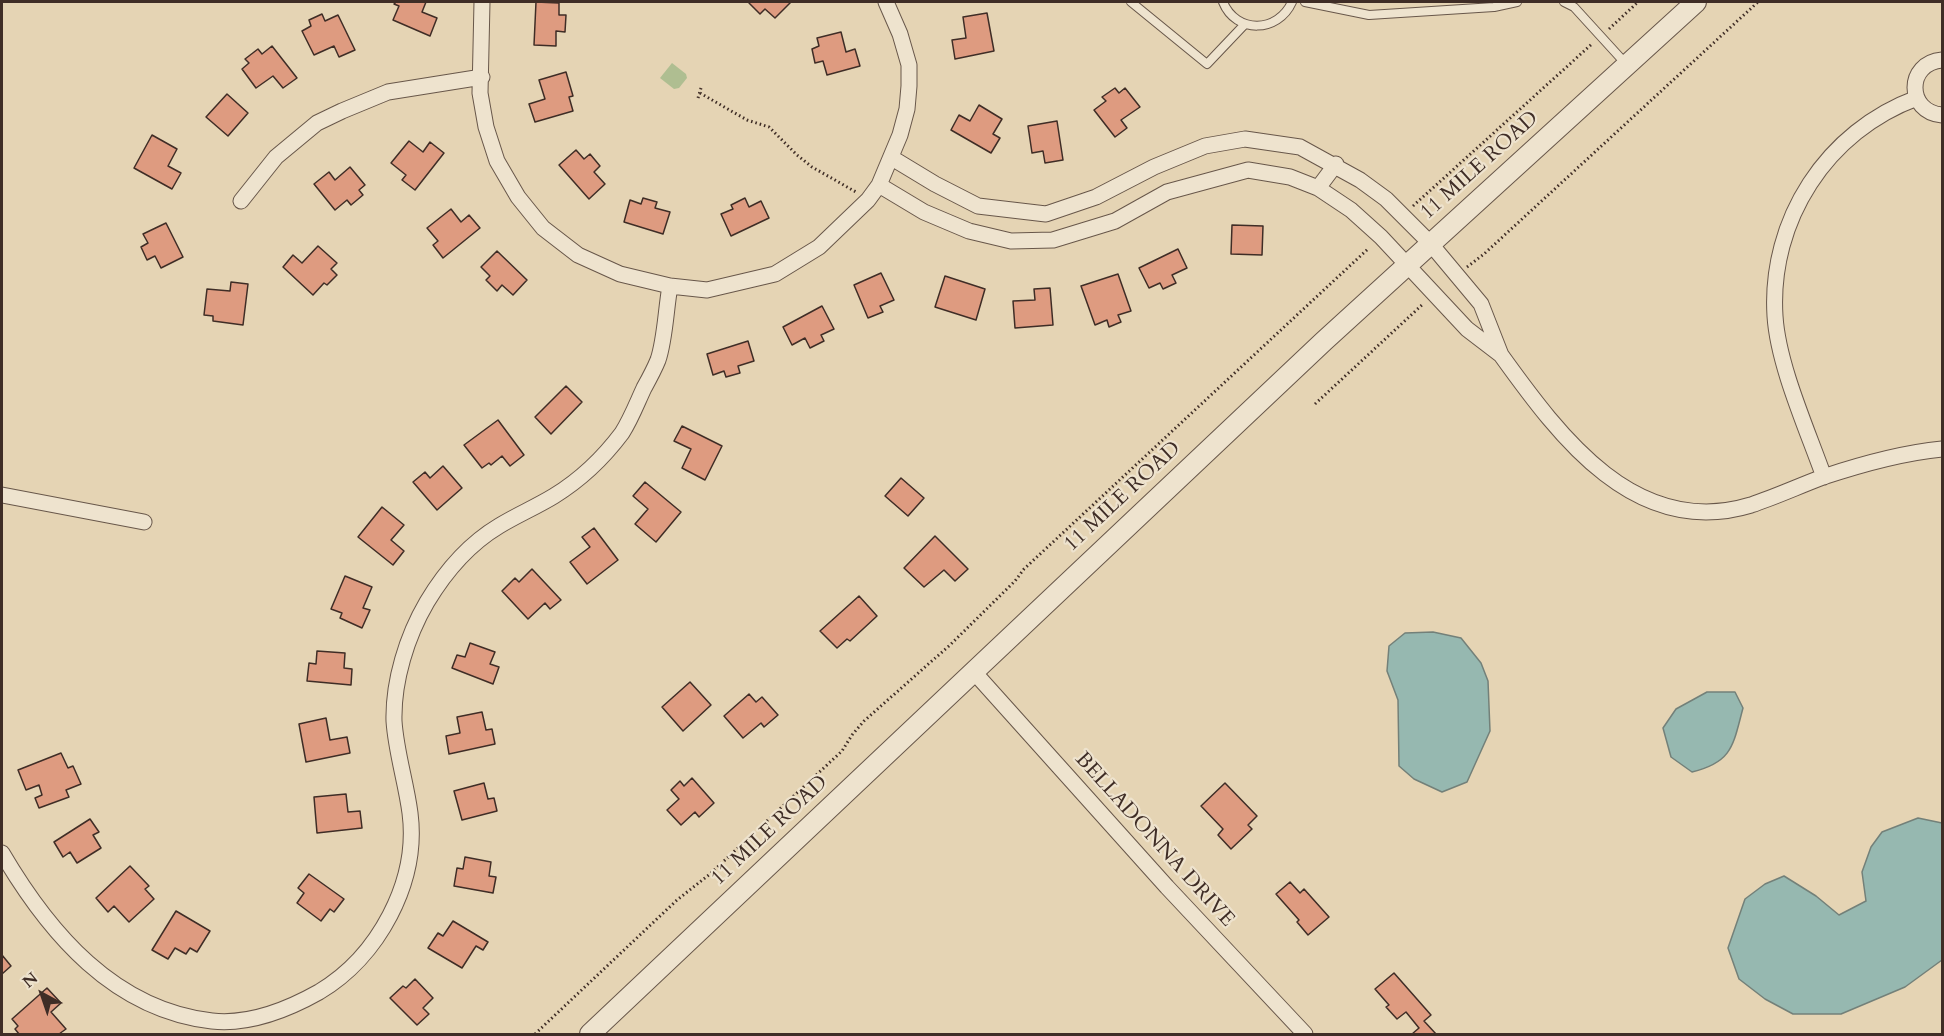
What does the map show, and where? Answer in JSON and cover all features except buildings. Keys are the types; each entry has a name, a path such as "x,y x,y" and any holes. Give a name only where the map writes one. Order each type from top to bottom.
{"street":[{"path":"482,2 480,93 486,128 497,160 518,197 543,228 578,255 620,274 670,286 707,290 775,274 819,247 868,200 879,185 892,158 907,109 909,65 900,34 886,2"},
{"name":"11 MILE ROAD","path":"590,1035 1406,265 1696,2"},
{"path":"1942,60 1931,62 1920,71 1915,84 1917,98 1928,111 1942,115"},
{"path":"241,201 276,157 317,123 388,92 482,77"},
{"path":"1824,477 1780,349 1775,316 1775,294 1782,248 1792,214 1831,155 1852,134 1875,118 1917,98"},
{"path":"892,158 978,206 1046,214 1096,197 1154,167 1205,146 1245,139 1300,147 1336,165 1386,199 1430,243 1481,304 1501,355 1536,404 1574,447 1610,480 1654,504 1693,512 1722,511 1750,505 1886,457 1942,449"},
{"path":"1318,188 1336,165"},
{"path":"1154,167 1167,192"},
{"path":"879,185 924,212 969,231 1011,241 1053,240 1115,221 1167,192 1248,170 1290,177 1318,188 1351,210 1381,237 1467,329 1501,355"},
{"path":"969,231 978,206"},
{"path":"1046,214 1053,240"},
{"path":"2,853 32,901 82,957 103,977 128,994 155,1007 231,1029 302,1002 333,984 362,957 381,931 407,872 412,844 411,814 397,747 394,718 397,690 414,625 428,600 465,552 500,526 555,496 604,454 624,430 659,358 670,286"},
{"path":"2,495 144,522"},
{"name":"BELLADONNA DRIVE","path":"974,672 1167,887 1305,1035"}],"lane":[{"path":"1131,2 1140,4 1207,64 1245,24"},
{"path":"1223,2 1226,9 1245,24 1257,26 1271,25 1288,10 1292,2"},
{"path":"1305,2 1370,15 1494,7 1517,2"},
{"path":"1564,2 1574,7 1626,65"}],"path":[{"path":"1402,216 1638,2"},
{"path":"1457,274 1484,254 1758,2"},
{"path":"698,98 701,90 747,120 774,130 797,155 813,167 836,182 846,184 868,200"},
{"path":"535,1035 677,900 710,874 842,751 864,721 950,645 1024,569 1381,237"},
{"path":"1315,404 1434,294"}],"green space":[{"path":"672,63 686,74 687,78 679,88 674,89 660,78"}],"water":[{"path":"1433,632 1461,638 1481,663 1488,681 1490,731 1467,782 1442,792 1414,779 1399,766 1398,700 1387,671 1389,646 1405,633"},
{"path":"1707,692 1735,692 1743,708 1737,732 1724,757 1706,768 1692,772 1671,757 1663,728 1676,709"},
{"path":"1918,818 1942,823 1942,960 1905,987 1841,1014 1793,1014 1765,999 1739,979 1728,948 1745,899 1765,884 1784,876 1816,896 1839,915 1866,901 1862,872 1871,847 1882,832"}]}
